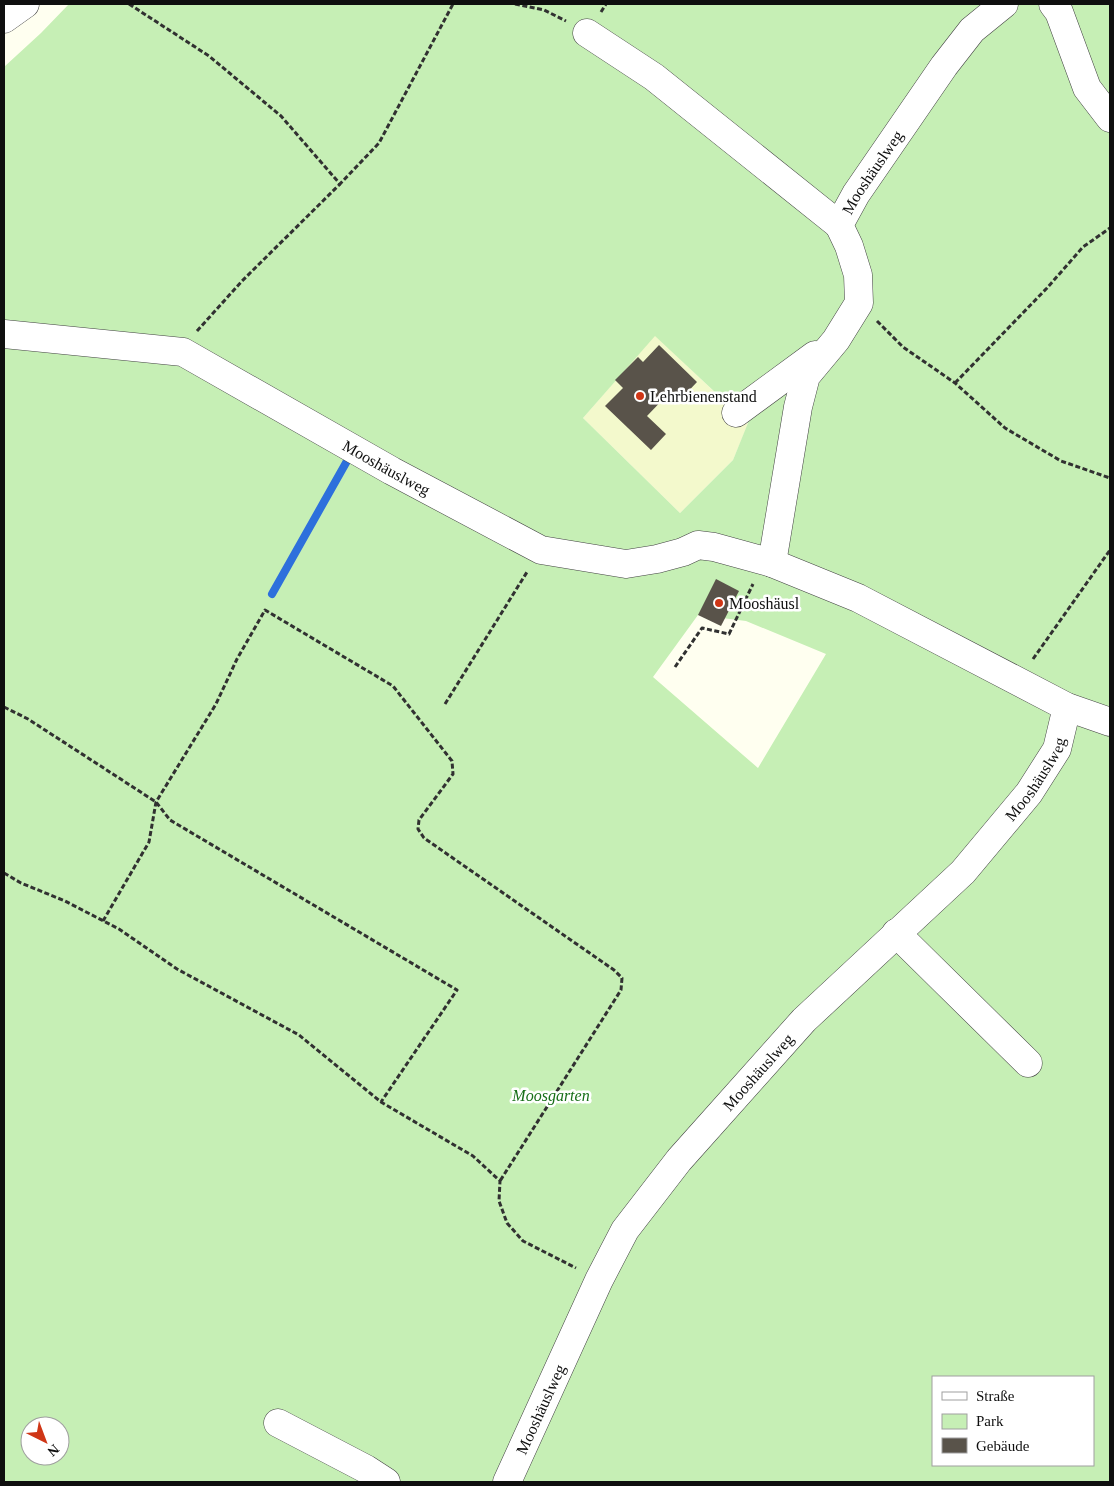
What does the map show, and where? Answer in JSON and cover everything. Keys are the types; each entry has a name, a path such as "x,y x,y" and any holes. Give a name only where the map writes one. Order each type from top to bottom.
{"street":[{"path":"4,19 25,4"},
{"name":"Mooshäuslweg","path":"859,303 858,275 849,246 839,225 856,194 944,66 972,30 1004,4"},
{"path":"1053,4 1059,12 1087,88 1110,118"},
{"path":"587,32 654,77 839,225"},
{"path":"768,562 798,407 806,376 836,340 859,303"},
{"name":"Mooshäuslweg","path":"4,334 183,352 392,471 541,550 626,564 683,552 698,545 714,547 768,562 858,598 1016,682 1067,707 1110,722"},
{"path":"736,413 836,340"},
{"name":"Mooshäuslweg","path":"507,1482 625,1230 679,1160 804,1020 963,872 1028,793 1057,749 1067,707"},
{"path":"896,933 1028,1063"},
{"path":"278,1423 366,1469 386,1482"}],"path":[{"path":"129,4 209,56 281,116 340,184"},
{"path":"183,352 198,329 242,281 379,143 453,4"},
{"path":"515,4 544,10 587,32"},
{"path":"956,383 1034,302 1083,247 1110,228"},
{"path":"859,303 903,347 956,383 1005,428 1061,461 1110,478"},
{"path":"445,704 541,550"},
{"path":"1016,682 1110,550"},
{"path":"675,667 702,628 729,634 768,562"},
{"path":"103,920 150,842 156,802 216,704 236,659 265,610 393,686 452,761 453,774 419,820 418,829 424,838 614,970 622,978 621,990 500,1181 499,1202 507,1223 523,1241 600,1280"},
{"path":"4,707 28,719 156,802 170,820 456,990 381,1102"},
{"path":"4,873 21,883 65,901 103,920 177,969 299,1035 381,1102 474,1156 500,1181"}],"green space":[{"name":"Moosgarten","path":"69,4 1110,4 1110,1482 4,1482 4,67","holes":["655,336 748,423 733,460 680,513 583,418","698,615 746,621 826,654 758,768 653,677"]},
{"path":"655,335 748,424 733,460 680,513 583,418"}],"building":[{"name":"Lehrbienenstand","path":"659,345 697,382 679,401 670,392 647,416 666,434 651,450 605,406 623,388 615,380 638,357 643,362"},
{"name":"Mooshäusl","path":"716,579 739,591 721,626 698,615"}],"waterway":[{"path":"272,594 347,461"}],"place":[{"name":"Lehrbienenstand","path":"640,396"},
{"name":"Mooshäusl","path":"719,603"}]}
